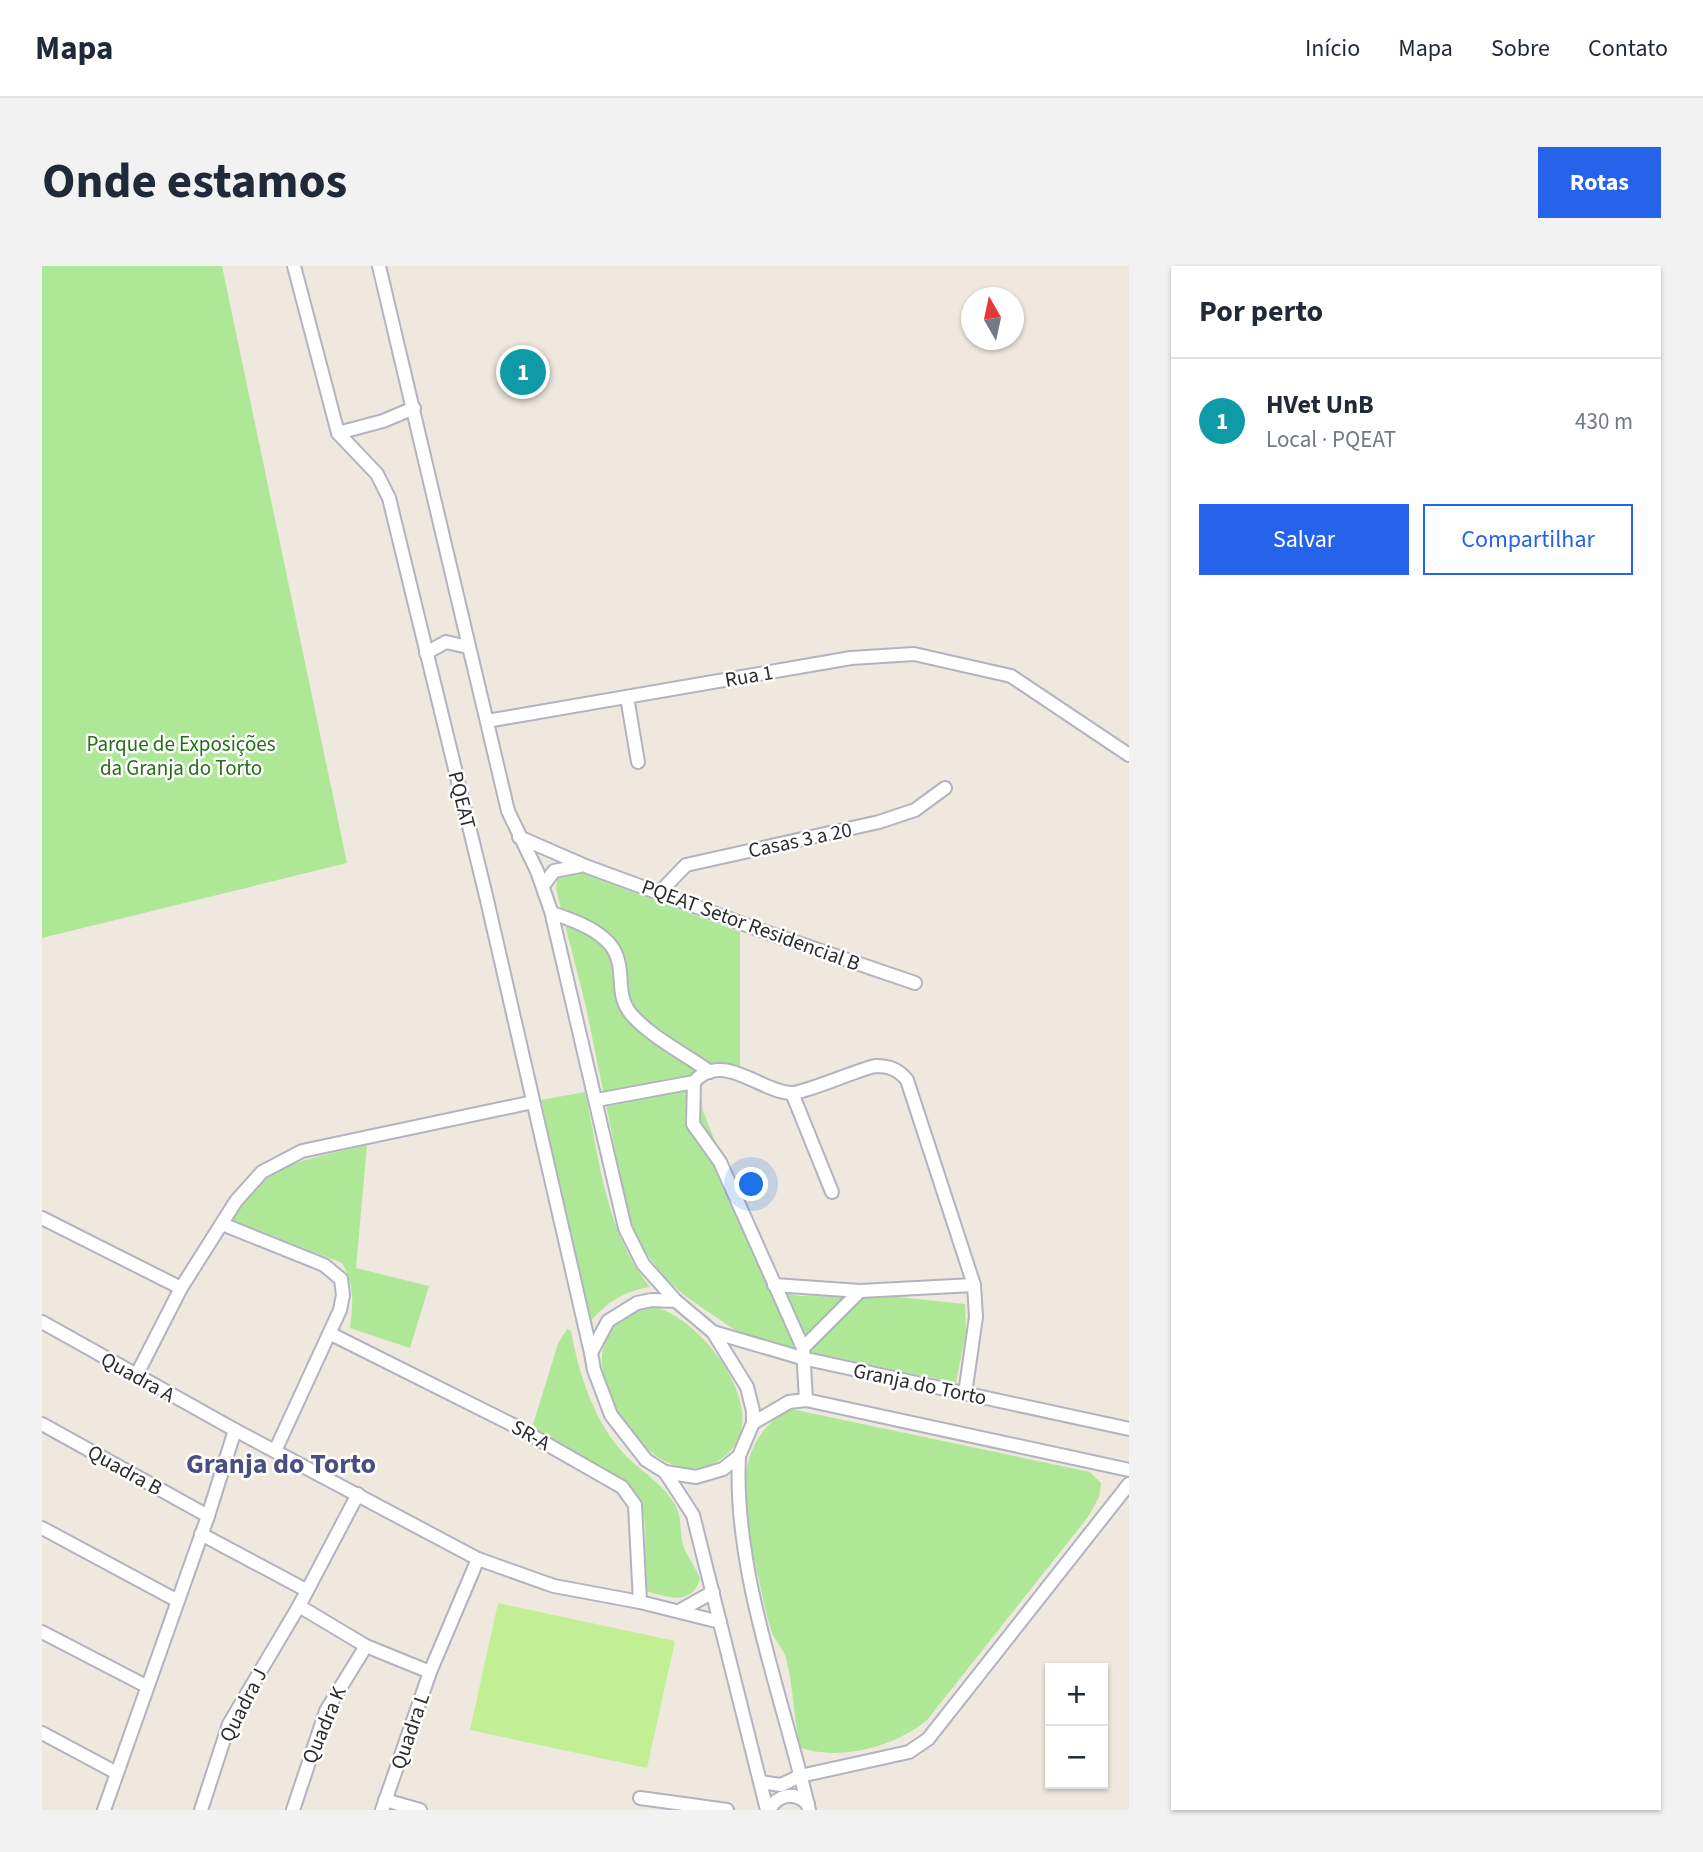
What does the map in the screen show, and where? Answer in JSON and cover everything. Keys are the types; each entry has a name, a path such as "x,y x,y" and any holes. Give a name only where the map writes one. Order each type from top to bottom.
{"street":[{"name":"PQEAT","path":"294,266 338,433 377,474 388,498 591,1353"},
{"name":"PQEAT","path":"379,266 508,811 543,886 552,913 629,1237 647,1270 676,1301"},
{"path":"338,433 383,421 414,408"},
{"path":"426,653 446,642 468,647"},
{"name":"Rua 1","path":"487,721 851,658 898,653 981,667 1011,676 1129,755"},
{"path":"627,697 638,762"},
{"name":"Casas 3 a 20","path":"659,893 686,865 879,822 915,810 945,788"},
{"name":"PQEAT Setor Residencial B","path":"519,837 588,867 915,983"},
{"path":"543,886 554,871 588,867"},
{"path":"552,913 572,920 607,941 617,957 618,981 630,1013 666,1043 710,1072"},
{"path":"597,1100 694,1082 710,1072 732,1072 792,1093 875,1066 888,1066 900,1072 906,1080 974,1285 976,1317 965,1394"},
{"path":"694,1082 692,1124 720,1162 802,1353 806,1400 789,1402 753,1423"},
{"path":"792,1093 832,1192"},
{"path":"136,1376 181,1288 249,1184 286,1157 533,1102"},
{"path":"42,1219 181,1288"},
{"path":"222,1224 336,1273 341,1279 343,1295 331,1334 275,1451"},
{"path":"774,1285 860,1292 974,1285"},
{"path":"802,1353 860,1292"},
{"path":"768,1810 693,1515 665,1472 646,1460 611,1415 591,1353 603,1327 620,1311 652,1300 676,1301 713,1332 747,1387 753,1423 739,1456 739,1521 809,1807"},
{"name":"Quadra A","path":"42,1322 234,1430"},
{"name":"Granja do Torto","path":"713,1332 965,1394 1129,1429"},
{"name":"SR-A","path":"331,1334 514,1426 622,1487 635,1505 640,1602"},
{"name":"Granja do Torto","path":"806,1400 1129,1470"},
{"name":"Quadra B","path":"42,1424 208,1516"},
{"path":"104,1810 176,1600 208,1516 234,1430 478,1559 554,1586 640,1602 720,1622"},
{"path":"665,1472 696,1476 710,1474 739,1456"},
{"path":"760,1782 781,1785 800,1776 909,1752 928,1739 1129,1485"},
{"name":"Quadra J","path":"201,1810 229,1724 299,1606 358,1494"},
{"path":"42,1528 176,1600"},
{"path":"201,1534 306,1590"},
{"path":"430,1672 478,1559"},
{"path":"679,1611 713,1592"},
{"name":"Quadra L","path":"299,1606 366,1646 430,1672 384,1805"},
{"path":"42,1632 146,1686"},
{"name":"Quadra K","path":"293,1810 326,1711 366,1646"},
{"path":"42,1733 116,1772"},
{"path":"768,1810 775,1802 788,1796 803,1799 809,1807"},
{"path":"640,1798 727,1810"},
{"path":"384,1805 420,1810"}],"green space":[{"name":"Parque de Exposições da Granja do Torto","path":"42,266 222,266 347,863 42,938"},
{"path":"576,871 740,932 740,1078 726,1072 698,1082 703,1111 775,1291 799,1296 898,1297 965,1304 966,1332 956,1383 774,1344 735,1330 685,1296 664,1277 646,1253 630,1223 586,1007 556,889 558,875"},
{"path":"585,1092 600,1169 614,1219 635,1266 650,1287 615,1300 588,1325 541,1100"},
{"path":"367,1145 356,1268 429,1286 410,1348 350,1328 352,1294 342,1263 233,1220 246,1200 274,1174 306,1160"},
{"path":"649,1306 668,1312 687,1324 723,1363 735,1386 742,1410 741,1431 731,1450 702,1467 671,1464 643,1445 620,1417 605,1383 603,1350 616,1322"},
{"path":"567,1329 571,1331 590,1399 606,1430 616,1445 664,1490 677,1508 683,1545 700,1579 696,1588 684,1597 668,1597 643,1590 644,1521 638,1496 631,1486 535,1430 533,1424 558,1344"},
{"path":"791,1409 1090,1472 1101,1483 1099,1497 1088,1517 927,1720 899,1738 867,1749 833,1753 801,1748 786,1658 771,1630 757,1572 745,1504 749,1460 757,1440 771,1423"},
{"path":"498,1603 675,1641 647,1768 470,1730"}],"place":[{"name":"HVet UnB","path":"523,372"}],"district":[{"name":"Granja do Torto","path":"281,1464"}]}
